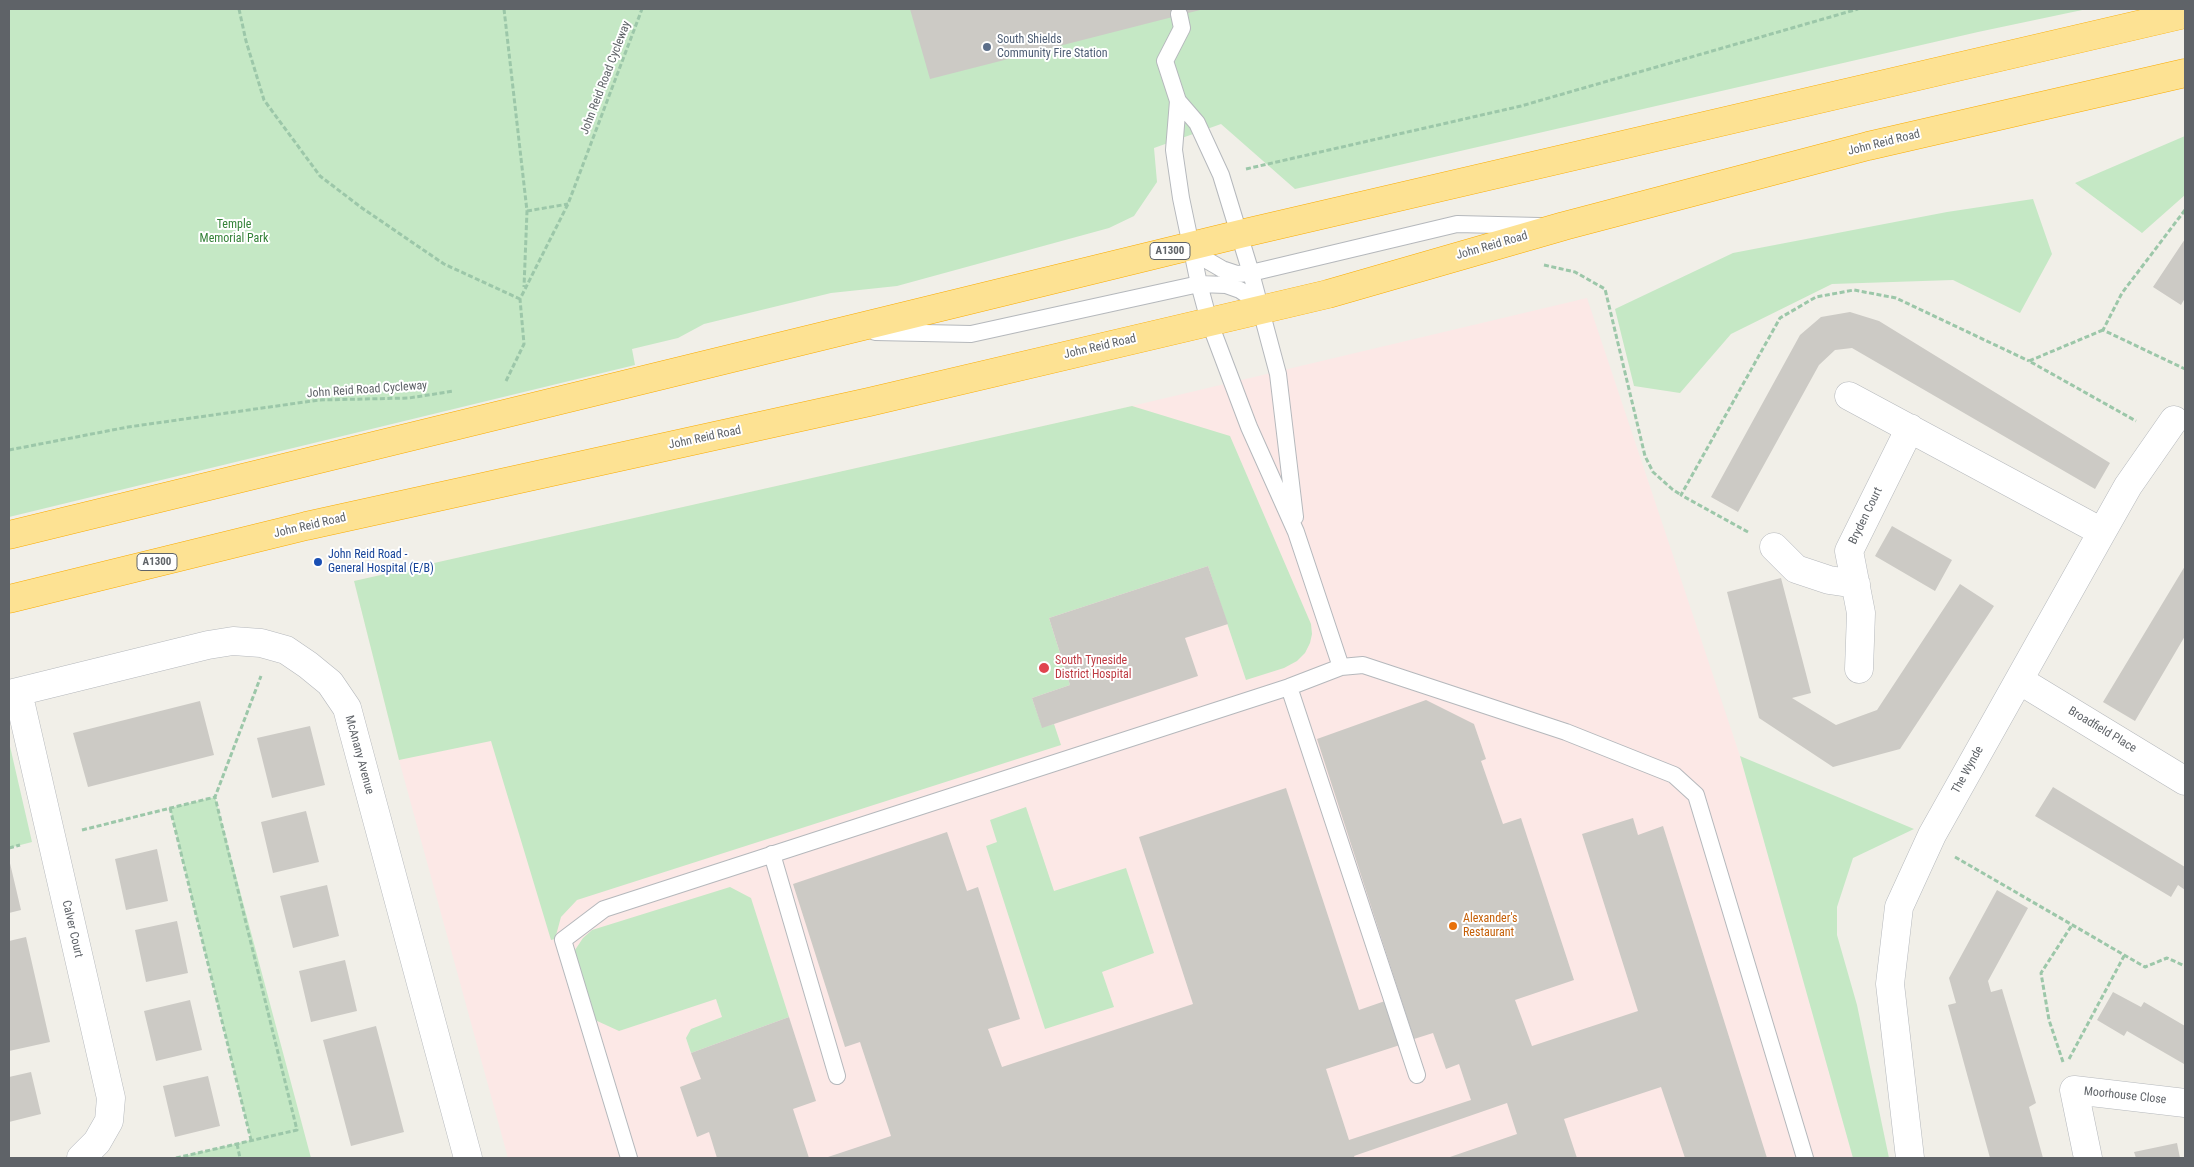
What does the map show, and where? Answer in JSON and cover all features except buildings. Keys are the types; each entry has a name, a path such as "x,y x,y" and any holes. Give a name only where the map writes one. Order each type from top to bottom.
{"highway":[{"name":"A1300","path":"9,535 1191,245 2185,14"},
{"name":"John Reid Road","path":"9,599 306,526 869,402 1328,294 1564,226 1868,146 2185,73"}],"street":[{"path":"1849,396 2102,532"},
{"name":"The Wynde","path":"1910,1158 1890,984 1899,907 1929,841 2128,486 2177,421"},
{"name":"Bryden Court","path":"1859,669 1861,613 1849,551 1910,428"},
{"path":"1774,547 1796,569 1829,580 1856,584"},
{"name":"McAnany Avenue","path":"13,693 208,645 233,641 272,646 286,650 308,664 330,683 347,708 468,1158"},
{"name":"Broadfield Place","path":"2019,680 2185,781"},
{"name":"Calver Court","path":"13,693 51,838 111,1098 109,1121 97,1142 81,1158"},
{"name":"Moorhouse Close","path":"2088,1158 2074,1090 2185,1103"}],"lane":[{"path":"1179,14 1182,28 1165,61 1178,101 1174,150 1199,284 1209,321 1249,427 1296,532 1341,667"},
{"path":"1178,101 1197,123 1221,175 1251,273 1278,374 1296,532"},
{"path":"1191,245 1198,254 1222,269 1236,274 1251,273 1458,224 1564,226"},
{"path":"846,331 972,334 1199,284 1226,285 1240,290 1253,299 1261,310"},
{"path":"629,1158 563,940 604,909 1289,687 1341,667 1363,665 1566,732 1674,775 1696,795 1805,1158"},
{"path":"1289,687 1418,1075"},
{"path":"772,854 837,1076"}],"path":[{"path":"240,9 246,41 264,100 320,176 362,208 444,264 520,298 524,344 504,384"},
{"path":"504,9 527,211 524,290"},
{"name":"John Reid Road Cycleway","path":"520,298 568,204 642,9"},
{"path":"1221,175 1521,106 1858,9"},
{"path":"527,211 568,204"},
{"path":"2029,361 2103,330 2122,293 2185,210"},
{"path":"1536,264 1575,272 1605,289 1645,456 1653,472 1672,489 1774,547"},
{"path":"1681,494 1780,318 1816,297 1854,290 1896,298 2029,361 2177,421"},
{"path":"2103,330 2185,369"},
{"name":"John Reid Road Cycleway","path":"9,450 128,428 318,400 409,398 457,391"},
{"path":"176,1158 297,1130 215,797 272,646"},
{"path":"51,838 215,797"},
{"path":"170,808 251,1140"},
{"path":"1929,841 2145,968 2167,958 2185,966"},
{"path":"2072,925 2041,973 2049,1020 2064,1067 2124,956"},
{"path":"236,1144 240,1158"}],"shaded area":[{"name":"South Tyneside District Hospital","path":"1587,298 1740,756 1853,1158 508,1158 399,760 354,581 1132,406"}],"green space":[{"name":"Temple Memorial Park","path":"9,9 2087,9 1978,32 1295,189 1221,124 1154,148 1157,182 1134,216 1109,228 897,286 831,293 704,324 678,338 632,349 635,365 9,517"},
{"path":"2185,136 2185,195 2142,233 2075,183"},
{"path":"2033,199 2052,254 2020,313 1953,280 1832,284 1731,334 1680,393 1634,386 1615,309 1733,253 1947,212"},
{"path":"1132,406 1230,436 1311,624 1312,634 1310,643 1305,653 1297,661 1284,668 1246,680 1208,566 1049,618 1070,685 1032,698 1042,727 1054,724 1061,745 577,900 561,917 555,939 551,940 491,741 399,760 354,581"},
{"path":"9,742 32,842 9,848"},
{"path":"1740,756 1914,829 1853,858 1837,907 1837,935 1857,1005 1889,1158 1853,1158"},
{"path":"215,797 311,1158 176,1158 251,1140 170,808"},
{"path":"1026,807 1054,891 1126,868 1154,953 1102,972 1114,1007 1045,1029 986,846 997,842 990,820"},
{"path":"730,887 751,898 789,1017 691,1053 686,1038 691,1029 722,1017 716,999 619,1031 595,1020 573,953 583,938 592,930"}],"place":[{"name":"South Shields Community Fire Station","path":"987,47"},
{"name":"John Reid Road - General Hospital (E/B)","path":"318,562"},
{"name":"South Tyneside District Hospital","path":"1044,668"},
{"name":"Alexander's Restaurant","path":"1453,926"}]}
